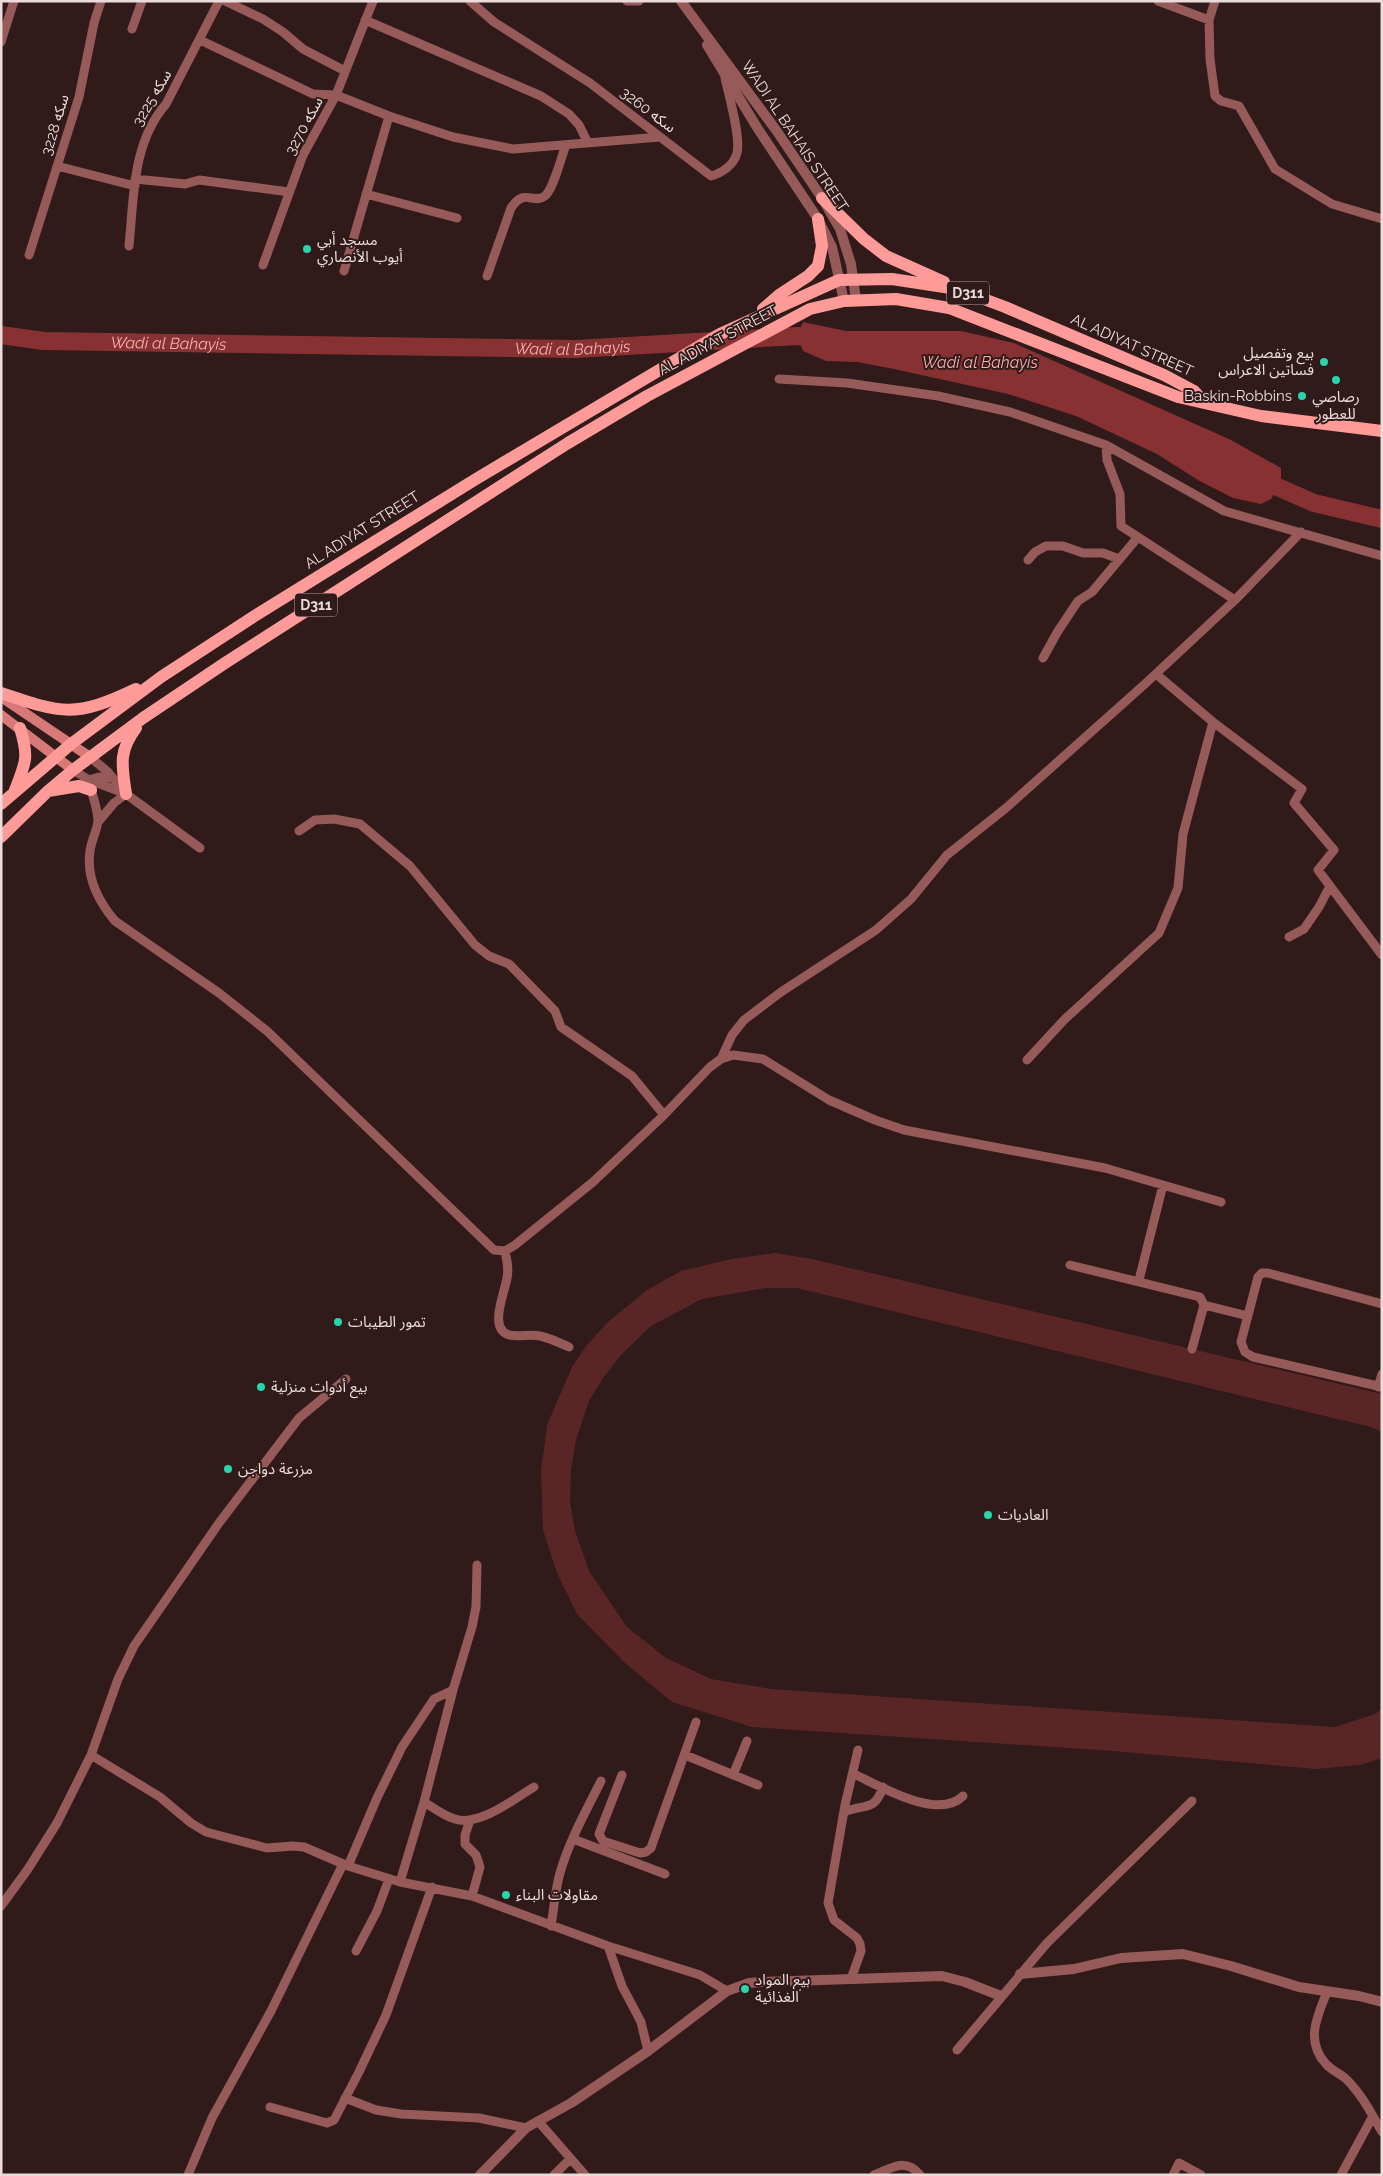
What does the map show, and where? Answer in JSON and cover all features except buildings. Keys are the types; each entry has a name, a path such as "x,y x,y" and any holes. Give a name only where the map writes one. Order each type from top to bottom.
{"main road":[{"path":"822,198 864,239 886,256 957,289"},
{"path":"755,316 779,294 808,276 818,266 822,246 818,219"},
{"name":"AL ADIYAT STREET","path":"1,804 71,744 161,677 467,484 720,334 755,316 839,280 853,278 892,279 957,289 1005,307 1164,375 1194,391 1204,402"},
{"name":"AL ADIYAT STREET","path":"1,837 48,791 73,770 143,718 224,663 568,443 647,396 810,310 850,300 896,299 949,308 1178,397 1204,402"},
{"name":"D311","path":"1204,402 1261,416 1382,431"},
{"path":"1,695 60,711 75,711 96,706 161,677"},
{"path":"1,695 90,757"},
{"path":"1,715 73,770"},
{"path":"126,794 122,764 123,750 126,741 143,718"},
{"path":"14,792 26,763 26,748 20,728"},
{"path":"48,791 90,785"}],"street":[{"path":"1,42 14,1"},
{"name":"سكه 3228","path":"29,255 79,97 94,23 101,1"},
{"path":"132,29 142,1"},
{"name":"سكه 3225","path":"129,246 135,182 147,132 154,118 166,104 219,1"},
{"path":"225,1 263,19 283,32 303,49 345,71"},
{"name":"سكه 3270","path":"263,265 303,155 336,95 373,1"},
{"name":"سكه 3260","path":"470,1 494,22 590,83 711,176 723,172 737,153 737,134 724,73"},
{"path":"628,1 639,1"},
{"name":"WADI AL BAHAIS STREET","path":"681,1 724,73 818,219 832,247 839,280 850,300"},
{"name":"WADI AL BAHAIS STREET","path":"681,1 771,122 822,198 840,229 851,264 853,278 850,300"},
{"path":"1158,1 1209,20"},
{"path":"1215,1 1209,20 1210,59 1215,96 1221,101 1239,106 1275,169 1332,204 1382,219"},
{"path":"365,20 541,96 569,114 579,125 588,143"},
{"path":"200,40 313,94 336,95 389,116 453,136 513,149 660,137"},
{"path":"344,271 389,116"},
{"path":"487,276 510,208 516,199 523,197 539,198 545,195 551,186 566,145"},
{"path":"57,166 135,182 185,184 199,180 290,192"},
{"path":"366,194 457,218"},
{"path":"779,379 847,383 938,396 1010,412 1106,444 1224,510 1382,556"},
{"path":"1106,444 1107,460 1120,494 1121,526 1236,600"},
{"path":"126,794 114,803 98,822 90,850 90,873 97,896 115,922 219,993 268,1031 494,1250 505,1251 593,1182 664,1115 721,1058 732,1035 744,1020 781,992 876,930 911,899 948,855 1006,808 1156,674 1236,600 1300,532"},
{"path":"1043,658 1078,601 1092,592 1110,573 1118,559 1138,538"},
{"path":"1028,560 1035,552 1046,546 1063,546 1083,553 1103,553 1118,559"},
{"path":"1156,674 1212,722 1302,788 1294,803 1334,850 1318,870 1382,955"},
{"path":"1027,1060 1065,1019 1159,933 1178,888 1183,834 1212,722"},
{"path":"90,757 126,794 200,848"},
{"path":"73,770 90,785 126,794"},
{"path":"90,785 98,777 112,778"},
{"path":"90,785 98,822"},
{"path":"298,831 315,820 334,819 360,824 410,866 475,945 489,956 509,964 555,1011 561,1027 632,1076 664,1115"},
{"path":"1289,937 1304,929 1330,886"},
{"path":"721,1058 733,1055 763,1059 829,1100 904,1130 1105,1168 1221,1202"},
{"path":"1139,1280 1163,1185"},
{"path":"505,1251 507,1279 499,1310 499,1326 502,1331 515,1336 541,1336 569,1347"},
{"path":"1070,1265 1200,1296 1204,1305 1192,1349"},
{"path":"1382,1304 1265,1272 1258,1277 1241,1342 1245,1352 1249,1355 1380,1387 1382,1374"},
{"path":"1204,1305 1248,1316"},
{"path":"1,1906 28,1869 57,1823 91,1755 118,1679 134,1646 219,1523 299,1418 346,1378"},
{"path":"400,1882 472,1627 476,1607 477,1565"},
{"path":"188,2175 212,2118 271,2011 346,1865 402,1747 434,1699 453,1690"},
{"path":"622,1775 600,1831 600,1838 602,1841 633,1852 646,1852 651,1848 696,1722"},
{"path":"733,1775 747,1741"},
{"path":"850,1979 859,1957 860,1944 857,1938 834,1920 828,1903 844,1812 858,1750"},
{"path":"91,1755 160,1797 191,1823 206,1832 267,1848 304,1847 346,1865 388,1879 472,1896 608,1946 700,1975 727,1991"},
{"path":"685,1755 758,1785"},
{"path":"854,1774 916,1800 942,1806 954,1803 963,1796"},
{"path":"551,1926 560,1874 573,1839 601,1781"},
{"path":"424,1802 454,1819 470,1820 493,1812 534,1787"},
{"path":"844,1812 871,1806 876,1802 883,1787"},
{"path":"957,2050 1047,1943 1192,1801"},
{"path":"470,1820 465,1835 465,1844 476,1855 480,1867 472,1896"},
{"path":"573,1839 665,1874"},
{"path":"356,1950 378,1910 388,1879"},
{"path":"270,2107 327,2122 334,2120 386,2015 432,1887"},
{"path":"608,1946 622,1986 641,2022 648,2051"},
{"path":"1020,1974 1074,1969 1121,1958 1183,1954 1231,1966 1299,1987 1359,1996 1382,2002"},
{"path":"480,2175 526,2128 571,2103 648,2051 727,1991 749,1983 942,1976 959,1980 1001,1996"},
{"path":"1327,1992 1316,2018 1313,2035 1316,2048 1326,2065 1344,2077 1360,2094 1382,2132"},
{"path":"345,2098 376,2110 479,2118 526,2128"},
{"path":"1341,2175 1373,2116"},
{"path":"538,2121 585,2175"},
{"path":"554,2175 570,2159"},
{"path":"874,2175 904,2164 913,2166 920,2175"},
{"path":"1173,2175 1180,2164 1201,2175"}],"shaded area":[{"path":"775,1253 812,1259 1382,1394 1382,1432 1371,1427 797,1288 765,1288 702,1299 651,1326 621,1355 603,1378 589,1401 576,1440 571,1470 570,1502 575,1531 589,1571 627,1627 666,1658 711,1679 771,1689 1335,1727 1375,1714 1382,1709 1382,1758 1360,1765 1316,1769 1113,1751 752,1727 672,1702 625,1663 577,1614 557,1573 543,1530 541,1471 547,1425 572,1367 586,1346 607,1323 647,1290 681,1271 731,1259"}],"water":[{"name":"Wadi al Bahayis","path":"803,322 846,331 961,331 1014,343 1231,440 1281,468 1281,482 1271,499 1261,504 1233,498 1198,480 1157,454 1076,416 1008,394 857,362 826,361 803,351 797,336"}],"waterway":[{"name":"Wadi al Bahayis","path":"1,335 44,341 576,349 797,336 820,339"},
{"name":"Wadi al Bahayis","path":"1257,478 1314,503 1382,519"}],"place":[{"name":"مسجد أبي أيوب الأنصاري","path":"307,249"},
{"name":"بيع وتفصيل فساتين الاعراس","path":"1324,362"},
{"name":"رصاصي للعطور","path":"1336,380"},
{"name":"Baskin-Robbins","path":"1302,396"},
{"name":"تمور الطيبات","path":"338,1322"},
{"name":"بيع أدوات منزلية","path":"261,1387"},
{"name":"مزرعة دواجن","path":"228,1469"},
{"name":"العاديات","path":"988,1515"},
{"name":"مقاولات البناء","path":"506,1895"},
{"name":"بيع المواد الغذائية","path":"745,1989"}]}
